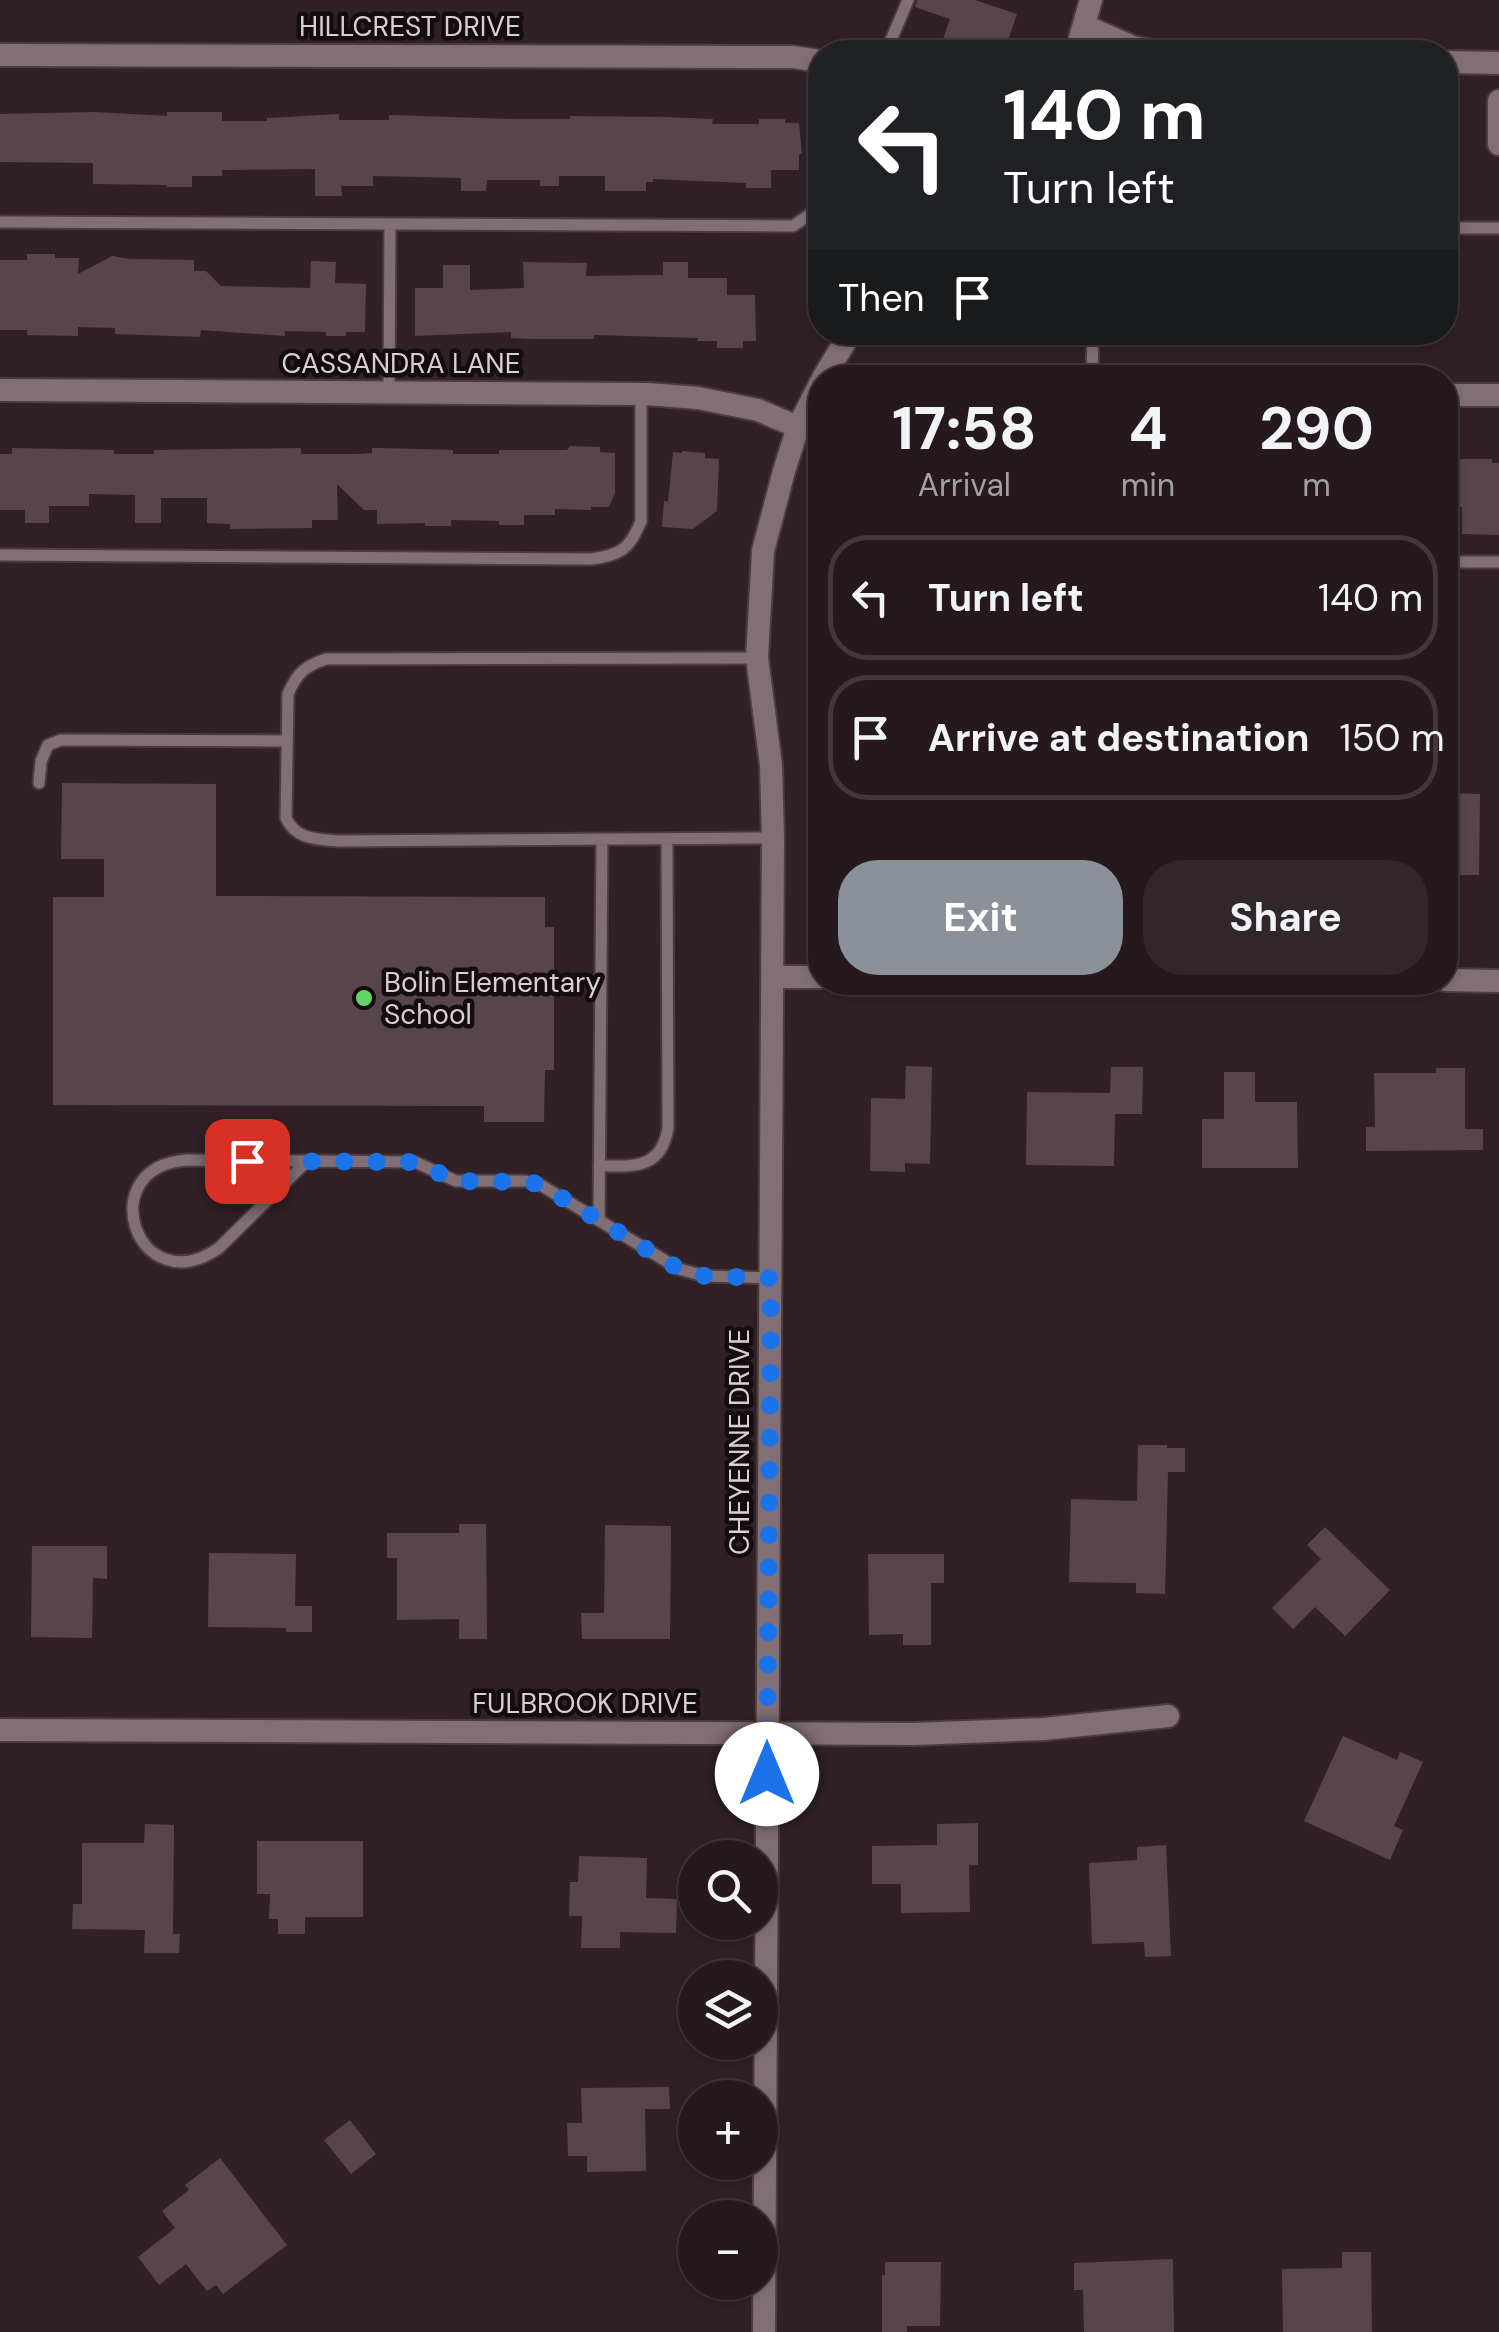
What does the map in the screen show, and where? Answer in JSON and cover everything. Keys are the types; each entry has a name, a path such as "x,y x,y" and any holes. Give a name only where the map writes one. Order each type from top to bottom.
{"street":[{"path":"1080,40 1091,0"},
{"path":"1084,26 1116,40"},
{"name":"HILLCREST DRIVE","path":"0,55 808,60"},
{"path":"1458,62 1499,63"},
{"path":"1499,101 1499,144"},
{"name":"CASSANDRA LANE","path":"0,390 641,394 698,398 758,410 798,427"},
{"path":"1458,395 1499,395"},
{"name":"CHEYENNE DRIVE","path":"764,2332 773,838 772,766 757,658 763,551 798,427 808,408"},
{"path":"772,977 808,977"},
{"path":"1458,980 1499,981"},
{"name":"FULBROOK DRIVE","path":"0,1730 978,1733 1168,1716"}],"lane":[{"path":"891,40 908,0"},
{"path":"0,222 793,226 808,215"},
{"path":"390,224 390,392"},
{"path":"1458,228 1499,228"},
{"path":"0,556 611,556 634,539 641,521 641,394"},
{"path":"1458,562 1499,562"},
{"path":"757,658 326,659 307,665 296,676 288,694 286,818 291,830 310,839 338,841 773,838"},
{"path":"38,783 40,761 48,745 61,740 287,741"},
{"path":"598,1220 602,839"},
{"path":"599,1166 640,1165 651,1160 666,1140 667,839"},
{"path":"307,1161 205,1258 172,1261 156,1255 134,1229 131,1212 142,1180 170,1162 187,1160 307,1161 415,1162 456,1181 539,1184 679,1269 705,1276 771,1278"}],"building":[{"path":"917,0 975,0 1017,14 1008,40 946,40 943,39 950,19 915,7"},
{"path":"94,112 167,116 167,112 222,112 222,121 339,114 339,120 389,120 389,115 513,119 570,116 713,119 712,124 759,124 759,119 785,119 785,123 799,123 802,154 799,170 771,170 771,188 746,188 746,183 653,179 646,182 646,191 605,191 605,176 559,176 559,186 540,186 540,180 487,180 486,191 461,191 461,178 373,176 373,186 341,186 342,196 315,196 315,169 222,170 222,176 192,176 192,187 167,187 93,184 93,163 0,162 0,114"},
{"path":"27,254 79,258 78,274 112,256 194,260 194,271 206,271 221,286 310,288 311,261 336,262 335,283 366,284 365,332 326,336 326,332 285,331 285,336 201,330 200,337 115,334 115,328 78,327 78,336 0,330 0,260 27,260"},
{"path":"523,262 587,263 586,276 663,275 663,262 688,262 688,278 727,278 727,295 755,295 756,341 743,341 743,348 717,348 717,341 698,338 594,335 594,339 529,339 511,338 511,332 415,336 415,288 443,288 443,265 470,265 470,290 524,288"},
{"path":"570,446 600,447 600,452 615,453 615,493 609,507 555,509 555,515 524,515 524,525 451,520 451,526 377,524 377,510 364,510 337,484 338,520 312,520 312,528 230,529 230,524 207,523 207,498 161,498 161,523 135,523 135,495 89,494 89,506 49,506 49,523 25,523 25,510 0,510 0,454 12,454 12,448 114,450 114,454 301,448 301,454 358,454 381,448 499,454 499,450 567,450"},
{"path":"673,452 719,459 717,511 693,529 662,527"},
{"path":"1458,459 1492,459 1492,463 1499,463 1499,535 1462,534 1462,507 1458,507"},
{"path":"62,783 216,784 216,896 545,897 545,927 554,927 554,1070 545,1070 544,1122 484,1122 484,1106 53,1105 53,897 104,897 104,859 61,859"},
{"path":"1458,793 1480,794 1479,875 1458,875"},
{"path":"906,1066 932,1067 930,1164 905,1163 905,1172 870,1171 871,1098 905,1099"},
{"path":"1111,1067 1143,1067 1142,1114 1115,1114 1114,1166 1026,1165 1027,1092 1110,1093"},
{"path":"1436,1068 1465,1068 1465,1129 1483,1129 1483,1150 1366,1151 1366,1127 1375,1127 1374,1073 1436,1073"},
{"path":"1224,1072 1255,1072 1255,1102 1297,1102 1298,1168 1202,1168 1202,1119 1224,1119"},
{"path":"1138,1445 1185,1448 1185,1472 1168,1472 1165,1594 1136,1593 1136,1583 1069,1582 1071,1499 1137,1501"},
{"path":"459,1524 486,1524 487,1639 459,1639 459,1619 397,1620 397,1558 387,1558 387,1533 459,1533"},
{"path":"605,1525 671,1526 670,1639 582,1639 581,1613 604,1613"},
{"path":"1325,1527 1390,1590 1345,1636 1315,1607 1293,1629 1272,1608 1321,1559 1307,1545"},
{"path":"32,1546 107,1546 107,1579 93,1578 92,1638 31,1637"},
{"path":"209,1553 296,1554 295,1606 312,1606 312,1632 208,1627"},
{"path":"868,1554 944,1554 944,1583 931,1583 931,1645 903,1645 903,1634 869,1635"},
{"path":"1343,1736 1397,1760 1400,1752 1423,1762 1394,1826 1403,1830 1390,1860 1304,1821"},
{"path":"978,1823 978,1865 969,1865 970,1912 901,1913 901,1884 872,1884 872,1846 937,1845 937,1824"},
{"path":"145,1824 174,1825 173,1934 180,1934 179,1953 144,1953 145,1930 72,1929 73,1904 82,1904 82,1843 144,1843"},
{"path":"257,1841 363,1841 363,1917 305,1917 305,1934 278,1934 278,1919 269,1919 270,1894 257,1894"},
{"path":"1166,1845 1171,1956 1145,1957 1144,1942 1092,1944 1089,1863 1137,1860 1137,1847"},
{"path":"579,1856 647,1858 646,1898 677,1899 676,1933 620,1932 620,1948 581,1948 582,1916 569,1916 570,1882 578,1882"},
{"path":"669,2087 670,2109 645,2109 646,2171 587,2172 587,2156 568,2156 567,2123 582,2123 581,2088"},
{"path":"350,2120 376,2154 351,2174 324,2140"},
{"path":"220,2158 287,2245 223,2294 216,2285 207,2291 186,2264 159,2285 138,2257 175,2228 162,2211 189,2190 185,2185"},
{"path":"1342,2252 1371,2252 1372,2332 1283,2332 1282,2269 1342,2268"},
{"path":"1173,2259 1174,2332 1084,2332 1083,2290 1074,2290 1074,2263"},
{"path":"885,2262 941,2262 940,2326 907,2326 907,2332 882,2332"}],"place":[{"name":"Bolin Elementary School","path":"364,998"}],"route":[{"path":"247,1161 415,1162 456,1181 539,1184 679,1269 705,1276 771,1278 767,1774"}]}
